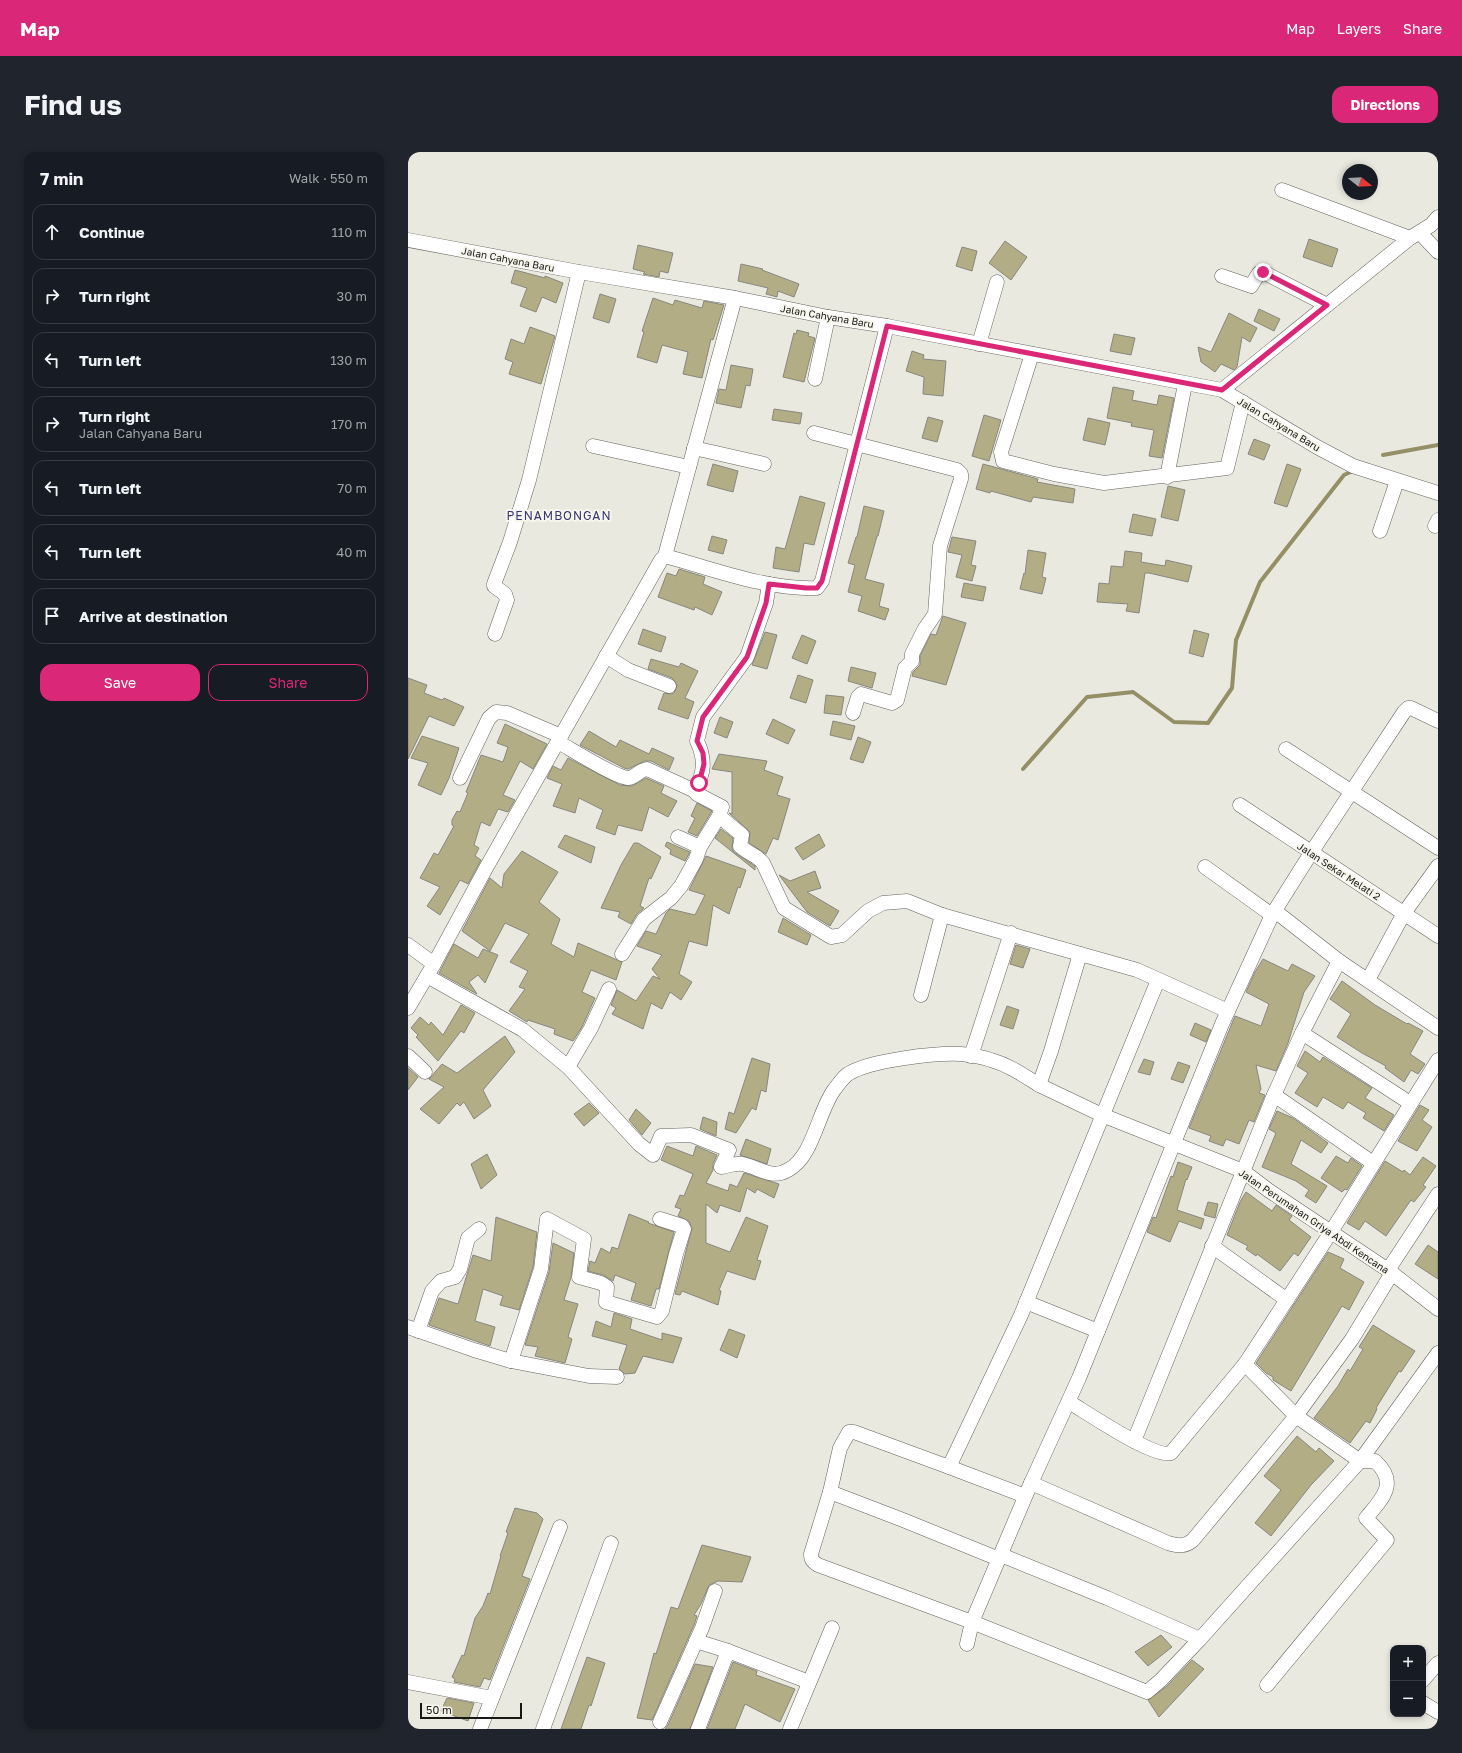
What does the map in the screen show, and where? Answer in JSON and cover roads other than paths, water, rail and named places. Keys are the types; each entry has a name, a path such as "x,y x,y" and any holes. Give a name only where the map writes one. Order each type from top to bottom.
{"street":[{"path":"1282,190 1415,235 1438,252"},
{"path":"1222,390 1415,235 1431,225 1438,216"},
{"name":"Jalan Cahyana Baru","path":"408,240 579,272 735,298 828,317 887,326 1222,390 1317,447 1353,466 1438,493"},
{"path":"495,634 507,600 505,594 496,588 494,584 510,542 529,480 579,272"},
{"path":"1222,276 1251,286 1259,273 1263,272 1327,305"},
{"path":"979,344 997,282"},
{"path":"408,1008 431,970 486,868 606,656 661,560 665,556 735,298"},
{"path":"815,379 828,317"},
{"path":"665,556 769,584 817,588 822,581 887,326"},
{"path":"1032,354 1001,452 1003,461 1054,474 1104,483 1122,480 1167,477 1227,468 1243,402"},
{"path":"1167,477 1185,384"},
{"path":"814,433 957,470 961,474 961,479 940,546 934,614 912,654 912,661 905,668 897,700 892,703 861,694 858,696 853,713"},
{"path":"593,446 689,467"},
{"path":"694,448 764,464"},
{"path":"1380,532 1397,481"},
{"path":"695,791 699,783 704,764 703,753 697,741 703,717 747,657 766,603 769,584"},
{"path":"606,656 628,670 669,686"},
{"path":"967,1644 972,1622 1025,1496 1069,1402 1228,1011 1274,913 1311,853 1408,708 1417,710 1438,721"},
{"path":"460,778 489,718 496,712 507,713 560,739 612,772 626,778 633,777 639,770 647,769 695,791 697,794 722,807 719,816 700,846 696,859 681,886 671,898 644,919 622,954"},
{"path":"1286,749 1438,848"},
{"name":"Jalan Sekar Melati 2","path":"1240,804 1311,853 1438,936"},
{"path":"719,816 742,834 740,846 746,852 758,857 763,863 784,908 831,937 842,935 868,911 883,903 907,901 942,915 1137,970 1228,1011"},
{"path":"678,837 700,846"},
{"path":"1368,980 1404,913 1438,866"},
{"path":"1205,867 1274,913 1339,961 1438,1028"},
{"path":"921,995 942,915"},
{"path":"971,1056 1010,933"},
{"path":"408,945 431,970 523,1030 568,1067 591,1028 609,989"},
{"path":"1045,1087 1051,1051 1080,954"},
{"path":"1134,1441 1274,1096 1302,1033 1339,961"},
{"path":"949,1467 1026,1302 1158,980"},
{"path":"1302,1033 1410,1103"},
{"name":"Jalan Perumahan Griya Abdi Kencana","path":"568,1067 630,1134 653,1155 661,1136 691,1135 729,1150 721,1166 742,1164 769,1174 778,1175 798,1164 807,1148 831,1095 848,1074 864,1066 940,1054 963,1054 991,1060 1013,1068 1045,1087 1102,1115 1243,1171 1390,1272 1438,1309"},
{"path":"408,1056 425,1072"},
{"path":"1069,1402 1134,1441 1163,1454 1171,1453 1245,1364 1331,1232 1438,1060"},
{"path":"1274,1096 1373,1163"},
{"path":"1031,1483 1168,1543 1176,1546 1187,1545 1193,1540 1296,1416 1352,1339 1390,1272 1438,1194"},
{"path":"511,1361 541,1269 547,1219 584,1239 579,1277 601,1283 608,1287 606,1302 657,1316 662,1311 676,1254 684,1229 682,1226 660,1219"},
{"path":"478,1230 468,1238 458,1273 454,1277 441,1281 432,1291 413,1329 511,1361 589,1376 617,1377"},
{"path":"1212,1246 1287,1300"},
{"path":"1026,1302 1098,1331"},
{"path":"1025,1496 854,1432 849,1432 840,1448 830,1492 811,1554 813,1562 972,1622 1146,1692 1161,1680 1200,1639 1360,1461 1438,1353"},
{"path":"1245,1364 1296,1416 1360,1461 1375,1461 1386,1473 1387,1479 1383,1498 1366,1518 1386,1540 1267,1685"},
{"path":"830,1492 1107,1598 1200,1639"},
{"path":"480,1729 560,1527"},
{"path":"543,1729 611,1543"},
{"path":"660,1722 696,1641 715,1591"},
{"path":"790,1729 832,1628"},
{"path":"696,1641 728,1651 809,1682"},
{"path":"698,1729 728,1651"},
{"path":"1426,1677 1438,1663"},
{"path":"408,1682 492,1698"},
{"path":"1426,1705 1438,1712"}],"waterway":[{"path":"1383,455 1438,445"},
{"path":"1023,769 1087,697 1133,692 1174,722 1208,723 1232,688 1236,640 1260,582 1344,475 1355,470"}],"district":[{"name":"PENAMBONGAN","path":"559,515"}]}
